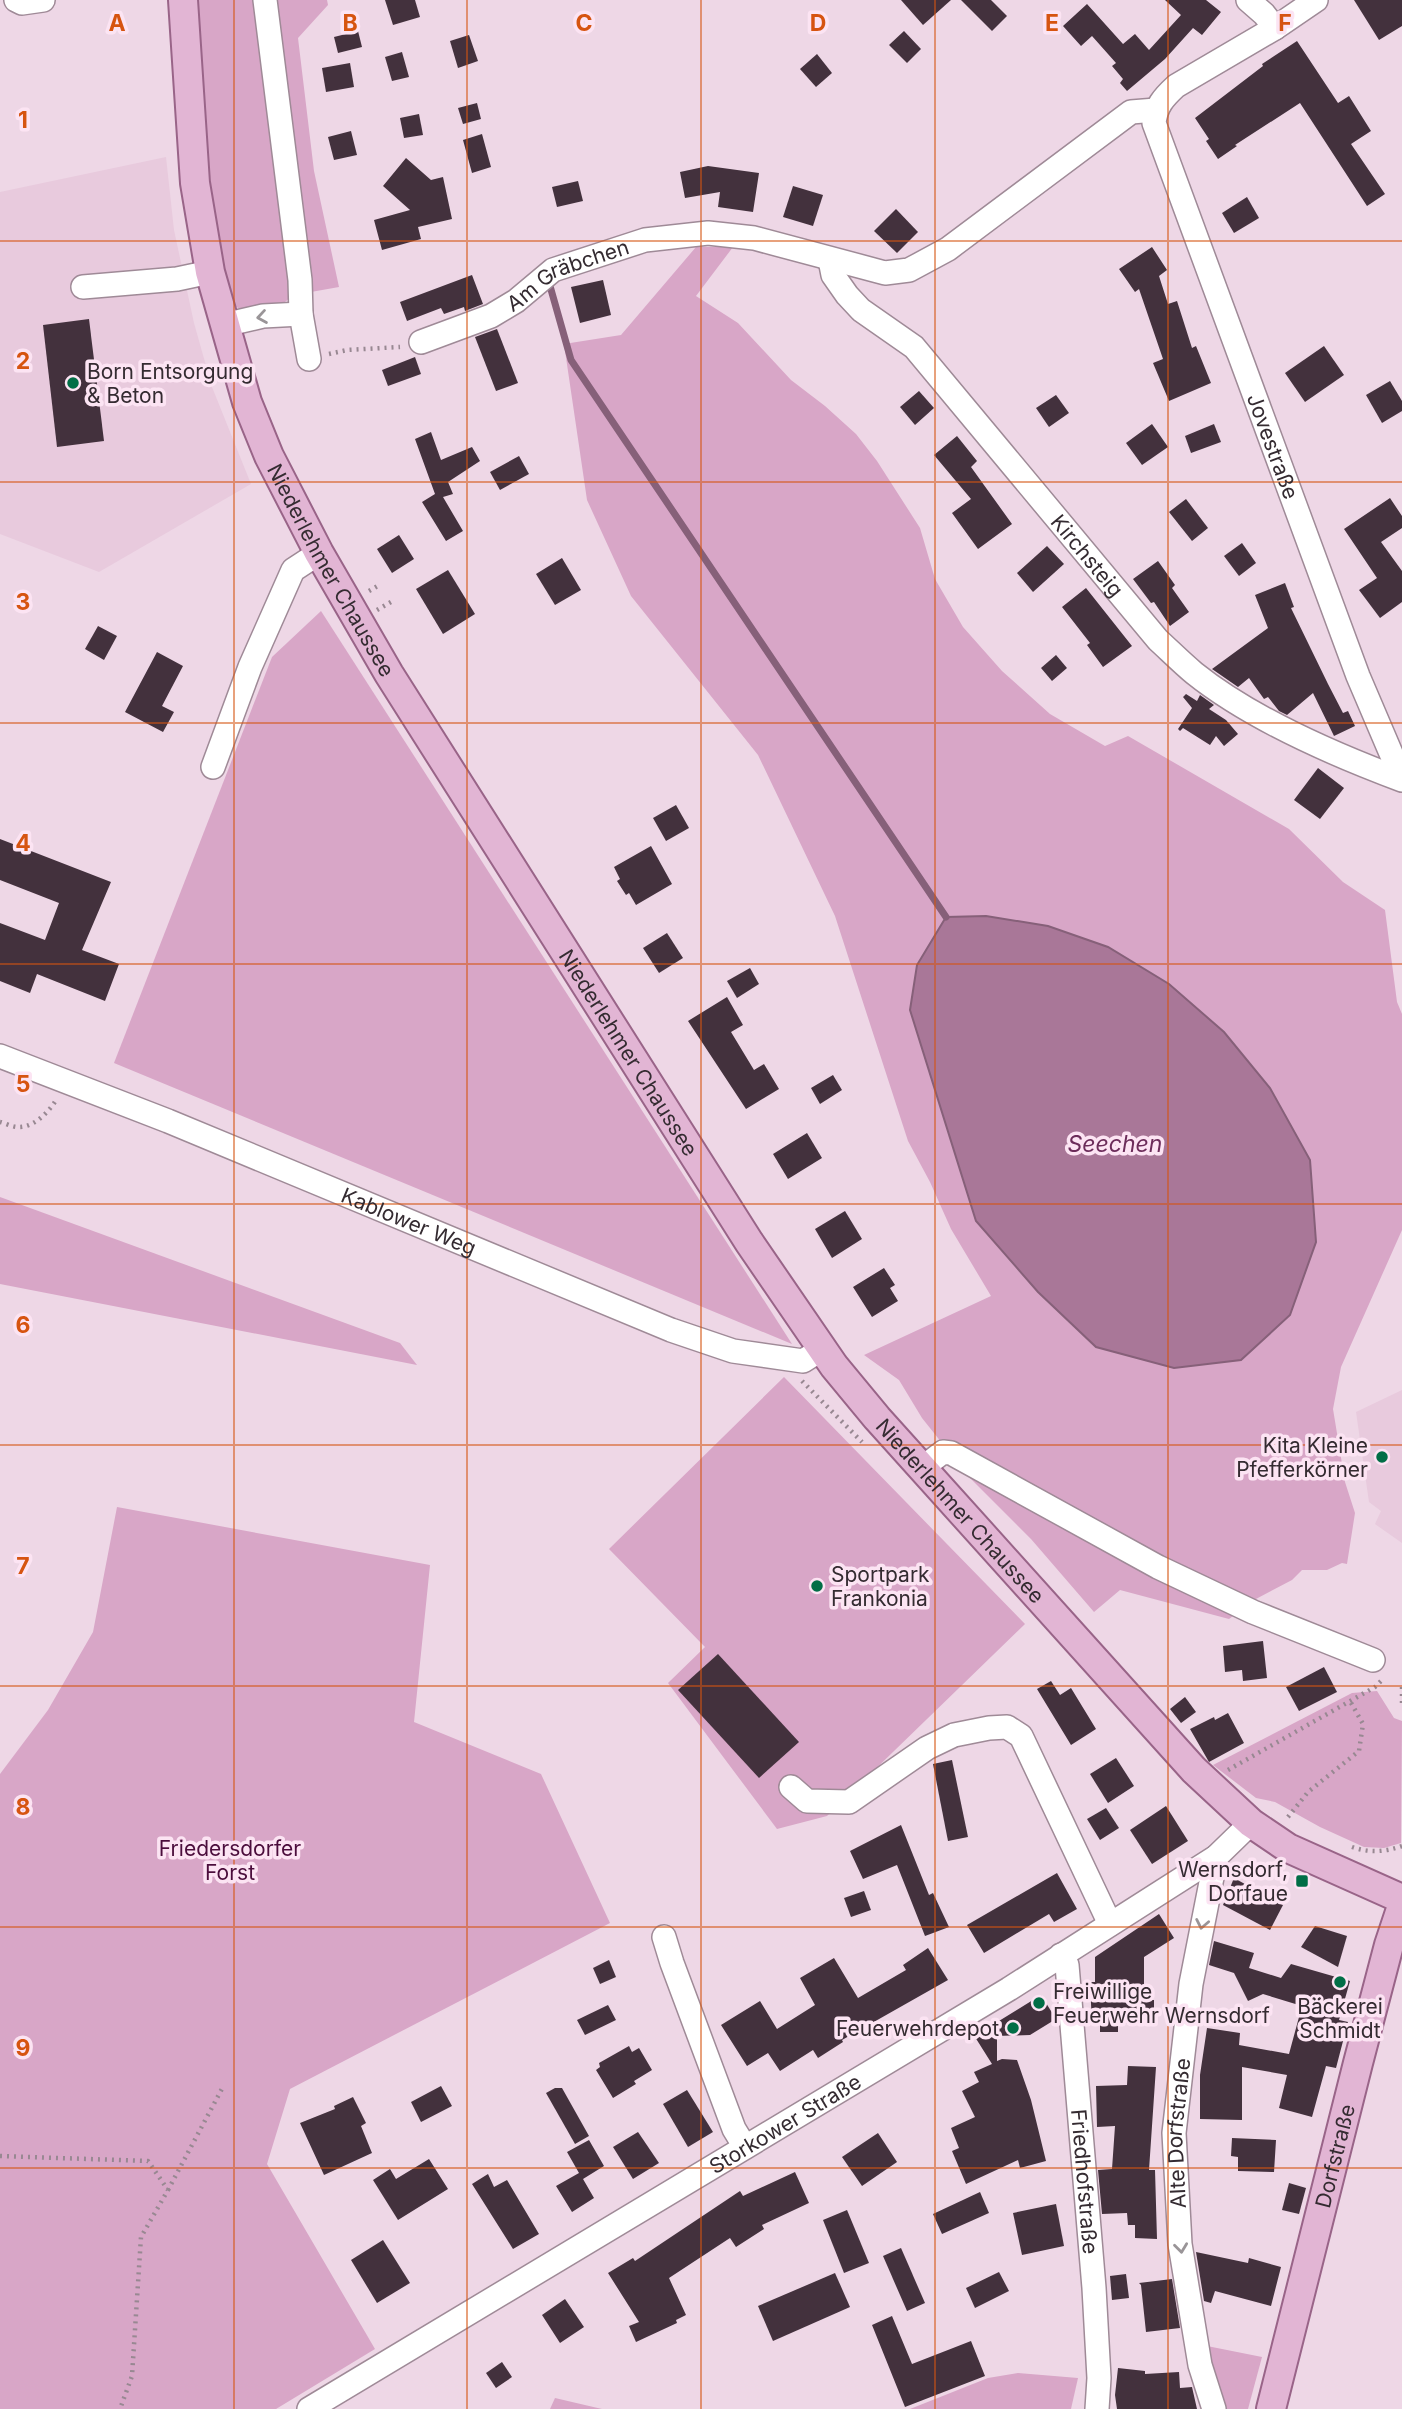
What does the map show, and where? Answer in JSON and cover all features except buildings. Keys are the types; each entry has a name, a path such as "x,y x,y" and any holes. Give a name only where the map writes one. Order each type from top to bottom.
{"main road":[{"name":"Niederlehmer Chaussee","path":"183,0 195,183 209,272 247,402 269,456 319,553 390,674 749,1242 822,1349 921,1469 1194,1770 1251,1823 1307,1858 1402,1899"},
{"name":"Dorfstraße","path":"1271,2409 1357,2063 1402,1906"}],"street":[{"path":"16,0 22,3 43,0"},
{"path":"265,0 300,281 301,314 309,359"},
{"path":"1248,0 1264,13 1275,28"},
{"path":"830,260 885,273 908,270 948,249 1131,112 1156,110 1163,97 1176,86 1275,28 1316,0"},
{"name":"Jovestraße","path":"1156,110 1154,123 1161,146 1358,676 1402,779"},
{"name":"Am Gräbchen","path":"421,342 491,316 516,301 553,270 645,240 708,233 754,238 830,260"},
{"name":"Kirchsteig","path":"830,260 833,275 847,295 861,310 914,347 1158,640 1195,674 1275,724 1371,768 1402,779"},
{"path":"83,286 177,279 209,272"},
{"path":"224,325 264,316 301,314"},
{"path":"213,767 250,667 293,570 319,553"},
{"name":"Kablower Weg","path":"0,1056 671,1330 733,1351 803,1361 822,1349"},
{"path":"921,1469 943,1452 951,1453 1158,1567 1254,1612 1381,1666"},
{"path":"791,1787 807,1801 849,1802 927,1748 954,1735 1007,1727 1021,1736 1110,1924"},
{"name":"Storkower Straße","path":"309,2409 745,2147 1014,1999 1061,1955 1216,1857 1251,1823"},
{"name":"Alte Dorfstraße","path":"1214,2409 1200,2365 1180,2244 1174,2133 1191,1984 1216,1857"},
{"path":"664,1937 734,2129 745,2147"},
{"name":"Friedhofstraße","path":"1061,1955 1067,1965 1094,2288 1099,2378 1097,2409"}],"path":[{"path":"309,359 347,350 421,342"},
{"path":"366,593 380,584"},
{"path":"376,611 391,601"},
{"path":"0,1122 19,1128 36,1121 51,1108 66,1081"},
{"path":"1220,1777 1226,1771 1375,1687 1381,1666"},
{"path":"1402,1686 1402,1704"},
{"path":"1288,1817 1308,1792 1359,1751 1363,1724 1350,1701"},
{"path":"1280,1813 1298,1822"},
{"path":"1352,1847 1363,1851 1384,1852 1402,1846"},
{"path":"120,2409 132,2376 141,2237 224,2084"},
{"path":"0,2155 148,2161 168,2190"}],"shaded area":[{"path":"166,157 174,230 194,323 212,387 251,484 99,572 0,534 0,192"},
{"name":"Kita Kleine Pfefferkörner","path":"1402,1390 1402,1543 1375,1524 1381,1511 1369,1502 1356,1412"}],"green space":[{"path":"195,0 327,0 328,5 298,38 314,171 339,287 294,295 277,308 245,312 228,302 217,259"},
{"path":"696,247 733,247 696,296 738,323 791,380 856,434 877,461 920,528 935,579 963,627 1002,671 1050,714 1105,746 1128,736 1289,829 1343,882 1385,910 1397,1002 1402,1014 1402,1230 1341,1367 1333,1409 1345,1482 1355,1513 1347,1564 1342,1563 1327,1570 1302,1570 1292,1580 1254,1600 1229,1619 1120,1590 1094,1612 1031,1539 969,1477 922,1418 899,1380 864,1355 991,1296 951,1229 908,1141 835,916 758,755 631,596 587,500 564,344 621,335","holes":["986,916 1048,926 1108,947 1169,984 1224,1032 1270,1088 1310,1160 1316,1242 1290,1315 1241,1360 1174,1368"]},
{"path":"321,611 792,1344 114,1063 272,657"},
{"path":"0,1197 400,1343 417,1365 0,1284"},
{"name":"Sportpark Frankonia","path":"784,1377 1025,1624 827,1816 777,1829 668,1683 705,1647 609,1549"},
{"name":"Friedersdorfer Forst","path":"117,1507 430,1565 414,1722 541,1774 610,1923 290,2089 267,2164 375,2349 276,2409 0,2409 0,1774 48,1710 93,1632"},
{"path":"1377,1691 1394,1718 1402,1721 1401,1843 1384,1848 1364,1847 1275,1802 1256,1798 1213,1765 1352,1693"},
{"path":"1202,2345 1262,2357 1248,2409 1220,2409"},
{"path":"1018,2373 1078,2378 1071,2409 910,2409 988,2378"},
{"path":"555,2398 602,2409 550,2409"}],"water":[{"name":"Seechen","path":"986,916 1048,926 1108,947 1169,984 1224,1032 1270,1088 1310,1160 1316,1242 1290,1315 1241,1360 1174,1368 1096,1347 1038,1292 976,1221 910,1010 917,965 946,917"}],"waterway":[{"path":"550,286 571,360 946,917"}],"place":[{"name":"Born Entsorgung & Beton","path":"73,383"},
{"name":"Kita Kleine Pfefferkörner","path":"1382,1457"},
{"name":"Sportpark Frankonia","path":"817,1586"},
{"name":"Wernsdorf, Dorfaue","path":"1302,1881"},
{"name":"Bäckerei Schmidt","path":"1340,1982"},
{"name":"Freiwillige Feuerwehr Wernsdorf","path":"1039,2003"},
{"name":"Feuerwehrdepot","path":"1013,2028"}]}
